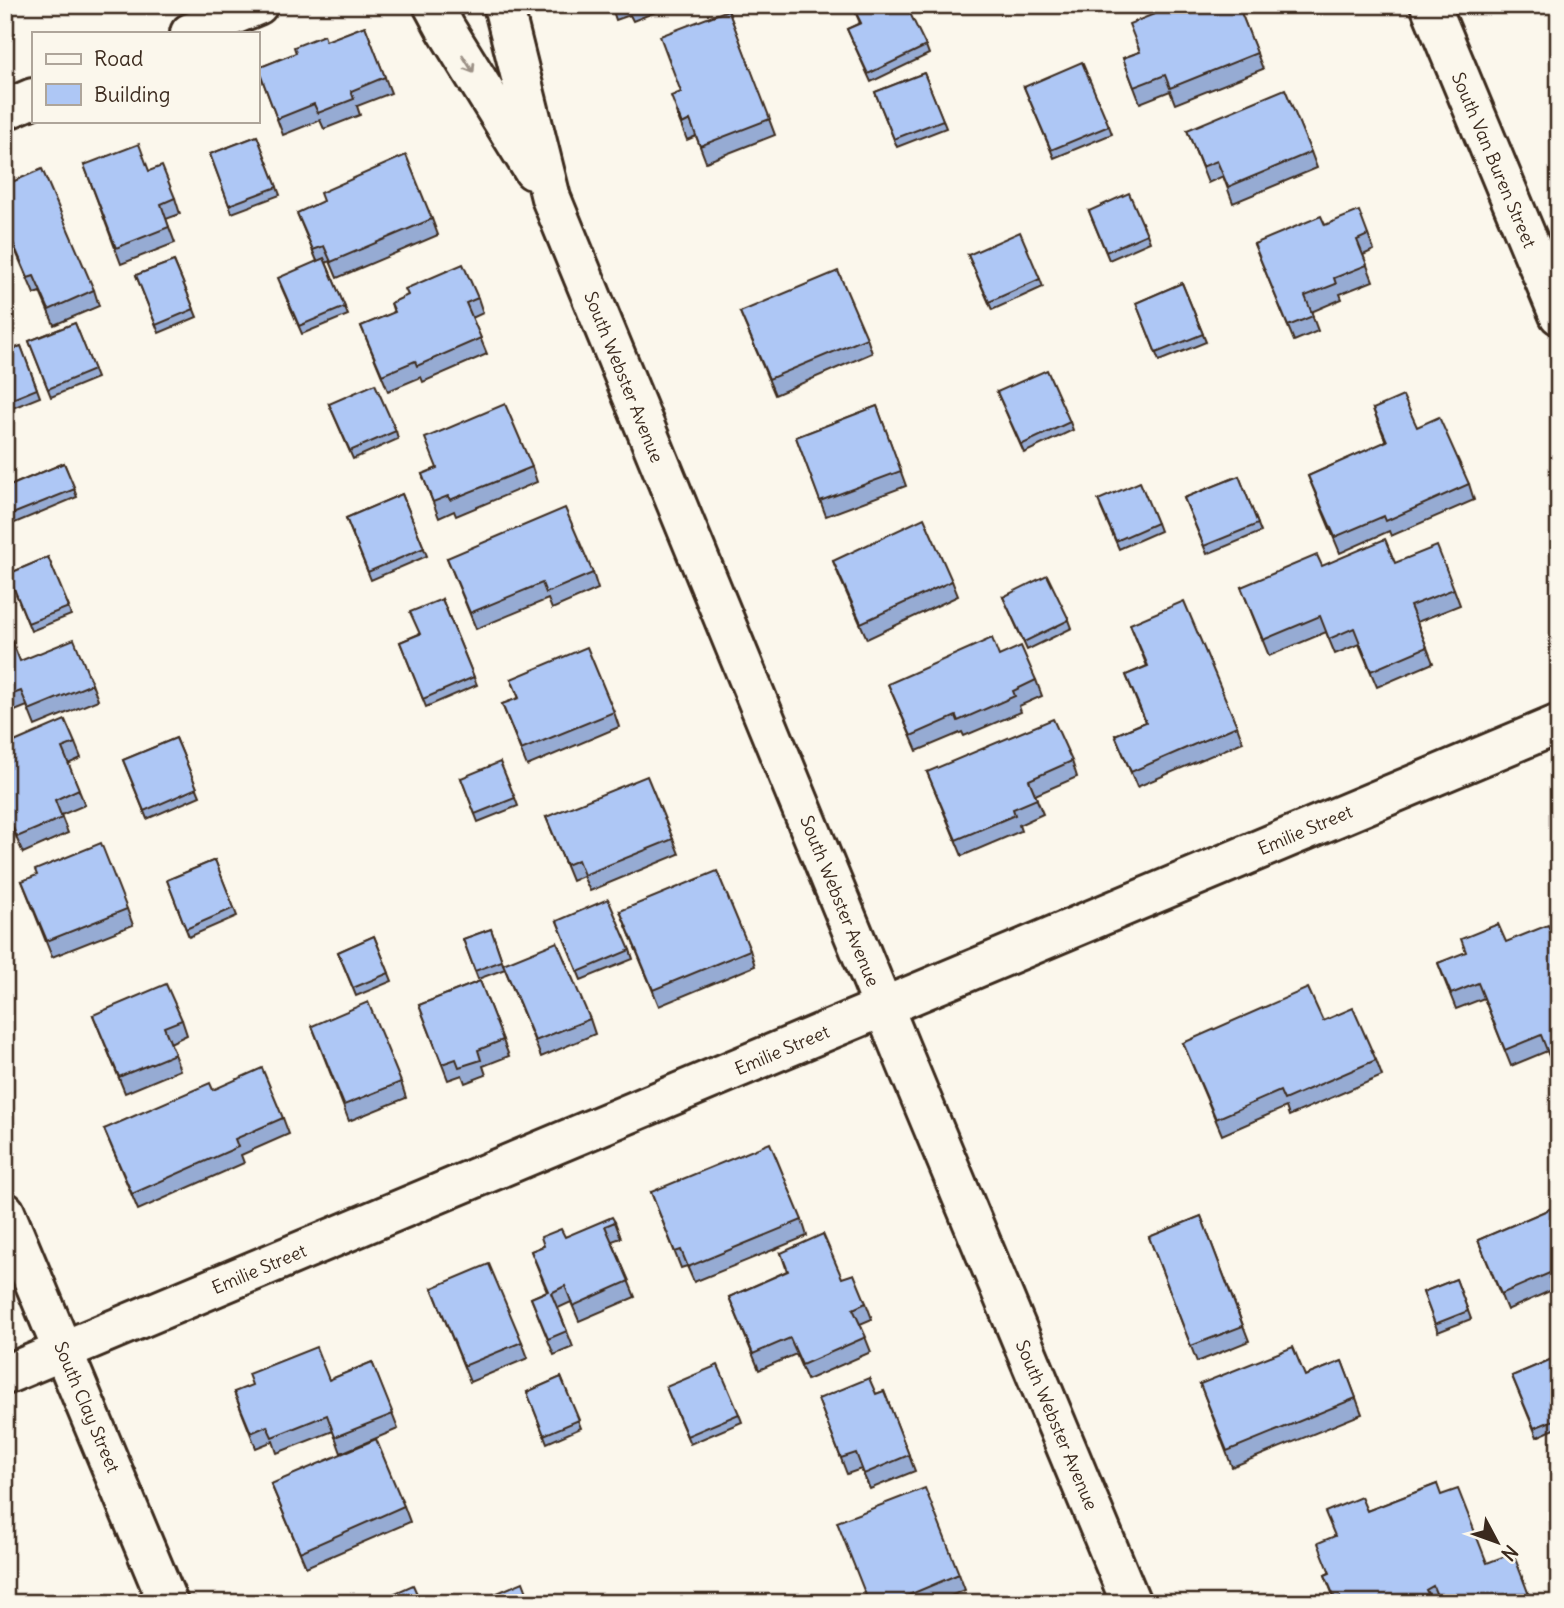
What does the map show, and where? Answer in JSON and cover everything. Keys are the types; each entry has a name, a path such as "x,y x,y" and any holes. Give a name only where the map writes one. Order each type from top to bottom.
{"street":[{"path":"192,32 258,5"},
{"name":"South Webster Avenue","path":"433,5 551,198"},
{"name":"South Webster Avenue","path":"503,5 551,198 883,1008 1131,1603"},
{"name":"South Van Buren Street","path":"1430,5 1559,315"},
{"path":"5,110 32,98"},
{"name":"Emilie Street","path":"5,1375 1559,724"},
{"name":"South Clay Street","path":"5,1212 168,1603"}],"building":[{"path":"867,5 906,5 926,46 868,74 847,29 861,23 855,11"},
{"path":"1165,5 1238,5 1257,53 1170,88 1165,75 1134,87 1123,58 1140,52 1129,24 1167,9"},
{"path":"728,10 770,119 700,146 690,120 682,124 671,96 681,92 660,36"},
{"path":"365,26 385,77 351,91 354,99 318,113 314,104 277,119 259,68 296,53 294,47 324,35 326,41"},
{"path":"1082,62 1109,126 1051,150 1024,87"},
{"path":"924,73 943,120 894,139 875,92"},
{"path":"1285,89 1311,152 1228,187 1217,161 1202,167 1187,130"},
{"path":"257,136 277,187 229,205 210,154"},
{"path":"139,144 149,171 162,166 175,198 161,204 169,227 116,248 84,165"},
{"path":"406,155 432,219 331,262 324,246 313,250 297,213 323,201 320,193"},
{"path":"42,169 94,290 49,310 34,276 28,278 5,224 5,185"},
{"path":"1129,193 1147,234 1106,252 1089,211"},
{"path":"1359,211 1368,235 1357,240 1367,265 1334,278 1336,284 1305,296 1313,316 1288,326 1254,244 1321,216 1325,225"},
{"path":"1020,232 1040,279 989,302 968,255"},
{"path":"324,258 345,307 299,326 278,278"},
{"path":"174,261 194,309 156,325 136,275"},
{"path":"463,264 478,298 466,303 481,338 417,366 415,361 382,375 361,326 395,312 391,303 408,295 405,289"},
{"path":"838,271 867,338 769,379 740,312"},
{"path":"1182,283 1203,334 1156,353 1136,303"},
{"path":"75,323 94,370 48,389 29,341"},
{"path":"21,346 37,389 5,402 5,352"},
{"path":"1047,370 1070,422 1021,445 997,392"},
{"path":"375,384 396,431 350,451 329,404"},
{"path":"1403,396 1417,427 1439,417 1469,484 1386,521 1384,516 1335,537 1308,476 1387,441 1373,409"},
{"path":"505,404 532,467 450,500 448,496 433,502 422,474 437,468 425,438"},
{"path":"877,406 901,471 820,501 796,437"},
{"path":"64,463 75,489 5,517 5,488"},
{"path":"1239,476 1258,524 1204,546 1184,498"},
{"path":"1140,482 1157,523 1116,541 1098,500"},
{"path":"402,494 424,548 368,572 346,518"},
{"path":"565,508 593,573 546,593 542,583 470,613 447,558"},
{"path":"924,518 952,581 861,623 833,561"},
{"path":"1385,539 1395,563 1437,546 1454,589 1410,606 1427,647 1371,671 1354,628 1329,639 1320,616 1263,640 1241,587 1317,555 1322,566"},
{"path":"48,557 69,607 28,623 8,574"},
{"path":"1047,575 1069,620 1024,642 1003,597"},
{"path":"442,599 474,677 423,699 400,642 420,634 410,612"},
{"path":"1184,601 1237,726 1131,772 1115,735 1146,722 1126,675 1148,666 1130,624"},
{"path":"11,638 20,661 74,639 92,684 29,710 21,691 5,697 5,640"},
{"path":"992,638 999,656 1021,646 1036,680 1013,691 1015,696 958,721 956,716 911,736 888,684"},
{"path":"587,647 614,712 521,750 502,704 519,698 511,679"},
{"path":"1053,719 1072,761 1029,780 1037,799 1013,809 1015,815 956,840 927,772"},
{"path":"65,720 75,743 62,748 79,789 55,800 62,818 17,837 5,810 5,746"},
{"path":"176,738 197,788 144,811 123,760"},
{"path":"500,762 515,798 475,814 461,778"},
{"path":"647,776 673,839 584,875 578,860 566,865 546,817"},
{"path":"101,843 127,909 47,941 22,881 37,875 35,870"},
{"path":"215,860 234,908 186,929 167,880"},
{"path":"717,871 750,950 653,990 620,911"},
{"path":"608,899 630,950 578,972 557,921"},
{"path":"1498,924 1506,942 1548,925 1559,951 1559,1060 1552,1063 1541,1035 1505,1050 1478,983 1451,994 1438,963 1466,952 1461,939"},
{"path":"491,929 502,961 475,971 463,939"},
{"path":"374,936 389,973 353,988 338,952"},
{"path":"557,942 590,1019 535,1041 503,964"},
{"path":"480,981 503,1040 478,1050 481,1060 459,1067 456,1059 442,1064 419,1005"},
{"path":"166,984 182,1020 164,1027 175,1054 119,1077 93,1015"},
{"path":"1308,988 1323,1021 1353,1008 1376,1060 1284,1100 1280,1091 1216,1119 1183,1043"},
{"path":"368,1002 401,1082 344,1105 312,1026"},
{"path":"262,1068 283,1118 235,1139 238,1147 132,1194 104,1129 210,1083 213,1090"},
{"path":"770,1143 802,1220 688,1267 681,1250 675,1252 651,1192"},
{"path":"1559,1205 1559,1269 1501,1294 1478,1240"},
{"path":"1201,1216 1243,1326 1191,1346 1149,1237"},
{"path":"612,1217 615,1222 605,1226 629,1281 573,1306 565,1286 551,1293 567,1331 548,1339 531,1298 548,1291 531,1251 544,1246 541,1237 561,1229 565,1237"},
{"path":"823,1234 842,1278 854,1274 866,1303 853,1309 866,1337 802,1365 790,1338 753,1354 729,1297 788,1271 781,1253"},
{"path":"489,1264 522,1342 464,1366 432,1288"},
{"path":"1456,1279 1468,1311 1435,1324 1423,1292"},
{"path":"316,1347 329,1380 372,1362 393,1414 335,1437 327,1415 272,1437 267,1426 251,1433 234,1392 252,1385 248,1374"},
{"path":"1293,1347 1305,1376 1342,1361 1356,1398 1227,1451 1200,1384"},
{"path":"1559,1356 1559,1418 1534,1428 1512,1376"},
{"path":"718,1365 739,1414 687,1436 666,1387"},
{"path":"561,1377 579,1420 544,1435 527,1392"},
{"path":"869,1378 876,1394 884,1391 909,1455 864,1474 856,1453 841,1458 818,1399"},
{"path":"376,1439 404,1506 300,1552 271,1484"},
{"path":"1437,1484 1441,1495 1458,1489 1487,1563 1513,1553 1532,1603 1440,1603 1433,1586 1426,1590 1430,1598 1417,1603 1342,1603 1340,1597 1335,1599 1325,1575 1330,1573 1318,1543 1335,1536 1325,1512 1361,1497 1367,1511"},
{"path":"925,1488 959,1574 890,1603 869,1603 837,1522"},
{"path":"523,1582 531,1603 485,1603 483,1599"},
{"path":"413,1585 421,1603 373,1603"}]}
